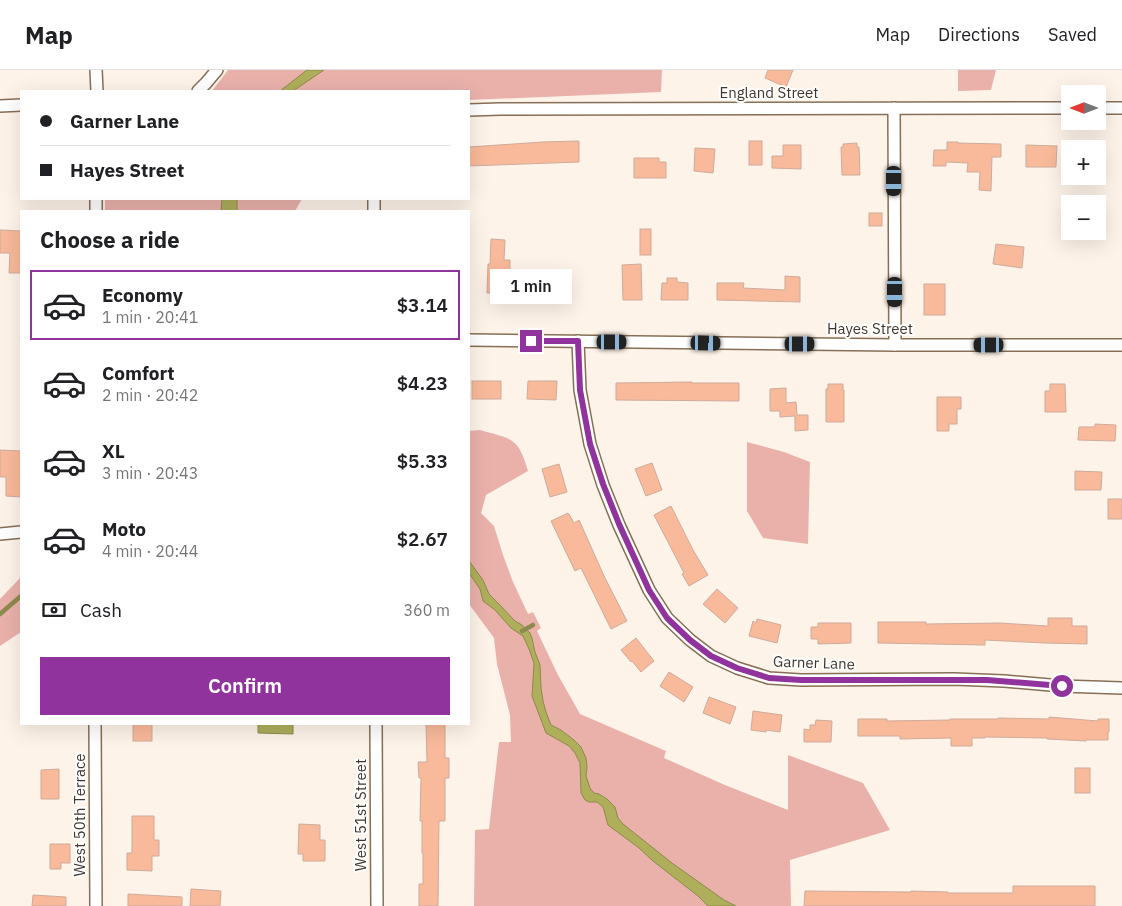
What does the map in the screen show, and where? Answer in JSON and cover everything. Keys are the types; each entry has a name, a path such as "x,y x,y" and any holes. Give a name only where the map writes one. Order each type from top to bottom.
{"street":[{"path":"96,70 96,90"},
{"path":"199,90 217,70"},
{"path":"0,106 20,106"},
{"path":"894,108 895,344"},
{"name":"England Street","path":"470,110 1061,108"},
{"path":"1106,108 1122,108"},
{"name":"Hayes Street","path":"470,340 1122,345"},
{"name":"Garner Lane","path":"578,341 580,390 590,444 619,524 649,590 667,618 690,640 711,656 737,668 769,678 801,680 987,680 1062,686 1122,688"},
{"path":"0,534 20,532"},
{"name":"West 50th Terrace","path":"95,725 96,906"},
{"name":"West 51st Street","path":"376,725 377,906"}],"shaded area":[{"path":"228,70 662,70 661,92 470,100 470,90 213,90"},
{"path":"307,70 324,70 294,90 281,90"},
{"path":"958,70 996,70 991,90 958,91"},
{"path":"105,200 301,200 296,210 105,210"},
{"path":"222,200 237,200 237,210 221,210"},
{"path":"480,430 500,435 517,445 521,452 528,471 486,495 481,513 494,526 513,582 528,614 533,612 541,628 537,631 558,675 580,714 666,751 664,758 788,810 788,755 863,783 890,830 790,860 791,906 474,906 475,830 489,829 499,742 511,742 510,715 497,664 494,638 470,605 470,431"},
{"path":"747,442 784,452 810,462 808,544 763,538 747,511"},
{"path":"470,562 483,580 489,594 515,621 530,633 540,665 543,701 551,725 561,730 581,747 586,758 586,776 594,793 607,799 615,807 618,818 623,824 672,863 724,900 736,906 708,906 639,848 608,825 603,807 597,802 585,800 581,793 580,763 575,753 569,746 546,733 532,696 534,663 523,636 511,628 495,610 483,601 480,589 470,574"},
{"path":"20,578 20,633 0,646 0,599"},
{"path":"258,725 293,725 293,734 258,733"}],"building":[{"path":"768,70 793,70 786,87 765,78"},
{"path":"579,141 579,162 470,166 470,147"},
{"path":"749,141 762,141 762,165 749,165"},
{"path":"947,142 1001,144 1001,157 992,157 991,191 979,190 980,172 967,172 968,163 946,162 946,166 933,166 934,150 947,150"},
{"path":"857,143 857,147 859,147 860,175 842,175 841,147 843,147 843,144"},
{"path":"783,145 801,145 801,169 772,168 772,156 783,156"},
{"path":"1026,145 1057,146 1056,167 1026,167"},
{"path":"695,148 715,149 713,173 694,171"},
{"path":"634,158 659,158 659,162 666,162 666,178 634,178"},
{"path":"869,213 882,213 882,226 869,226"},
{"path":"640,229 651,229 651,255 640,255"},
{"path":"0,230 20,231 20,273 9,273 10,253 0,253"},
{"path":"491,239 505,240 504,260 510,260 510,293 503,293 503,299 491,299 491,293 487,293"},
{"path":"996,244 1024,247 1022,268 993,264"},
{"path":"641,264 642,300 623,300 622,265"},
{"path":"785,276 800,277 800,302 717,300 717,283 744,283 743,288 785,290"},
{"path":"667,278 677,278 677,282 688,283 688,300 661,300 662,283 667,283"},
{"path":"924,284 945,284 945,315 924,315"},
{"path":"472,381 501,381 501,399 472,399"},
{"path":"528,381 557,381 556,400 527,399"},
{"path":"616,383 739,383 739,401 616,400"},
{"path":"828,384 843,384 844,422 826,422 826,389 828,389"},
{"path":"1050,384 1065,384 1066,412 1045,412 1045,391 1050,391"},
{"path":"786,388 786,403 796,402 797,415 808,415 808,430 795,431 795,416 780,417 780,411 770,411 770,389"},
{"path":"937,397 961,397 961,409 957,409 957,424 949,424 949,431 937,431"},
{"path":"1095,424 1116,425 1115,441 1078,440 1079,427 1095,427"},
{"path":"0,450 20,451 20,497 6,496 6,477 0,477"},
{"path":"652,463 662,490 646,496 635,469"},
{"path":"559,464 567,492 550,497 542,469"},
{"path":"1075,471 1102,472 1101,490 1075,490"},
{"path":"1108,499 1122,499 1122,519 1108,519"},
{"path":"671,506 708,575 689,586 654,515"},
{"path":"568,513 574,523 579,520 627,621 611,629 581,568 575,571 551,521"},
{"path":"717,589 738,608 725,623 703,604"},
{"path":"1048,618 1072,618 1072,626 1087,626 1087,644 985,640 985,645 878,643 878,622 926,622 926,624 1000,623 1048,626"},
{"path":"757,619 781,625 777,643 749,636 753,621 756,623"},
{"path":"818,623 851,623 851,643 818,644 818,639 811,639 811,627 818,627"},
{"path":"636,638 654,661 641,672 621,650"},
{"path":"669,672 693,687 684,702 660,686"},
{"path":"709,697 736,707 730,724 703,713"},
{"path":"753,711 782,715 780,732 751,730"},
{"path":"1049,717 1098,721 1098,719 1109,719 1108,740 1086,741 985,737 972,738 972,746 951,746 951,738 900,739 900,736 858,736 858,719 887,719 887,721 998,718 1049,719"},
{"path":"816,720 832,721 831,742 804,742 804,729 810,730 810,725 815,725"},
{"path":"133,725 152,725 152,741 133,741"},
{"path":"426,725 445,725 445,758 449,758 449,778 445,778 445,821 439,821 438,906 419,906 419,884 423,884 423,853 422,821 420,821 421,778 419,778 418,762 427,762"},
{"path":"1075,768 1090,768 1090,793 1075,793"},
{"path":"59,769 59,799 41,799 41,770"},
{"path":"132,816 154,816 154,840 159,840 159,856 152,856 152,871 127,870 127,853 132,853"},
{"path":"299,824 320,825 320,840 325,840 325,861 303,861 303,854 298,854"},
{"path":"50,844 70,844 70,863 61,863 61,869 50,869"},
{"path":"1013,886 1095,886 1095,906 804,906 805,891 1013,893"},
{"path":"191,889 221,891 220,906 190,906"},
{"path":"128,894 182,897 182,906 128,906"},
{"path":"33,895 66,897 66,906 32,906"}],"waterway":[{"path":"0,614 20,597"},
{"path":"522,631 533,625"}],"route":[{"path":"531,341 578,341 580,390 590,444 619,524 649,590 667,618 690,640 711,656 737,668 769,678 801,680 987,680 1062,686"}]}
